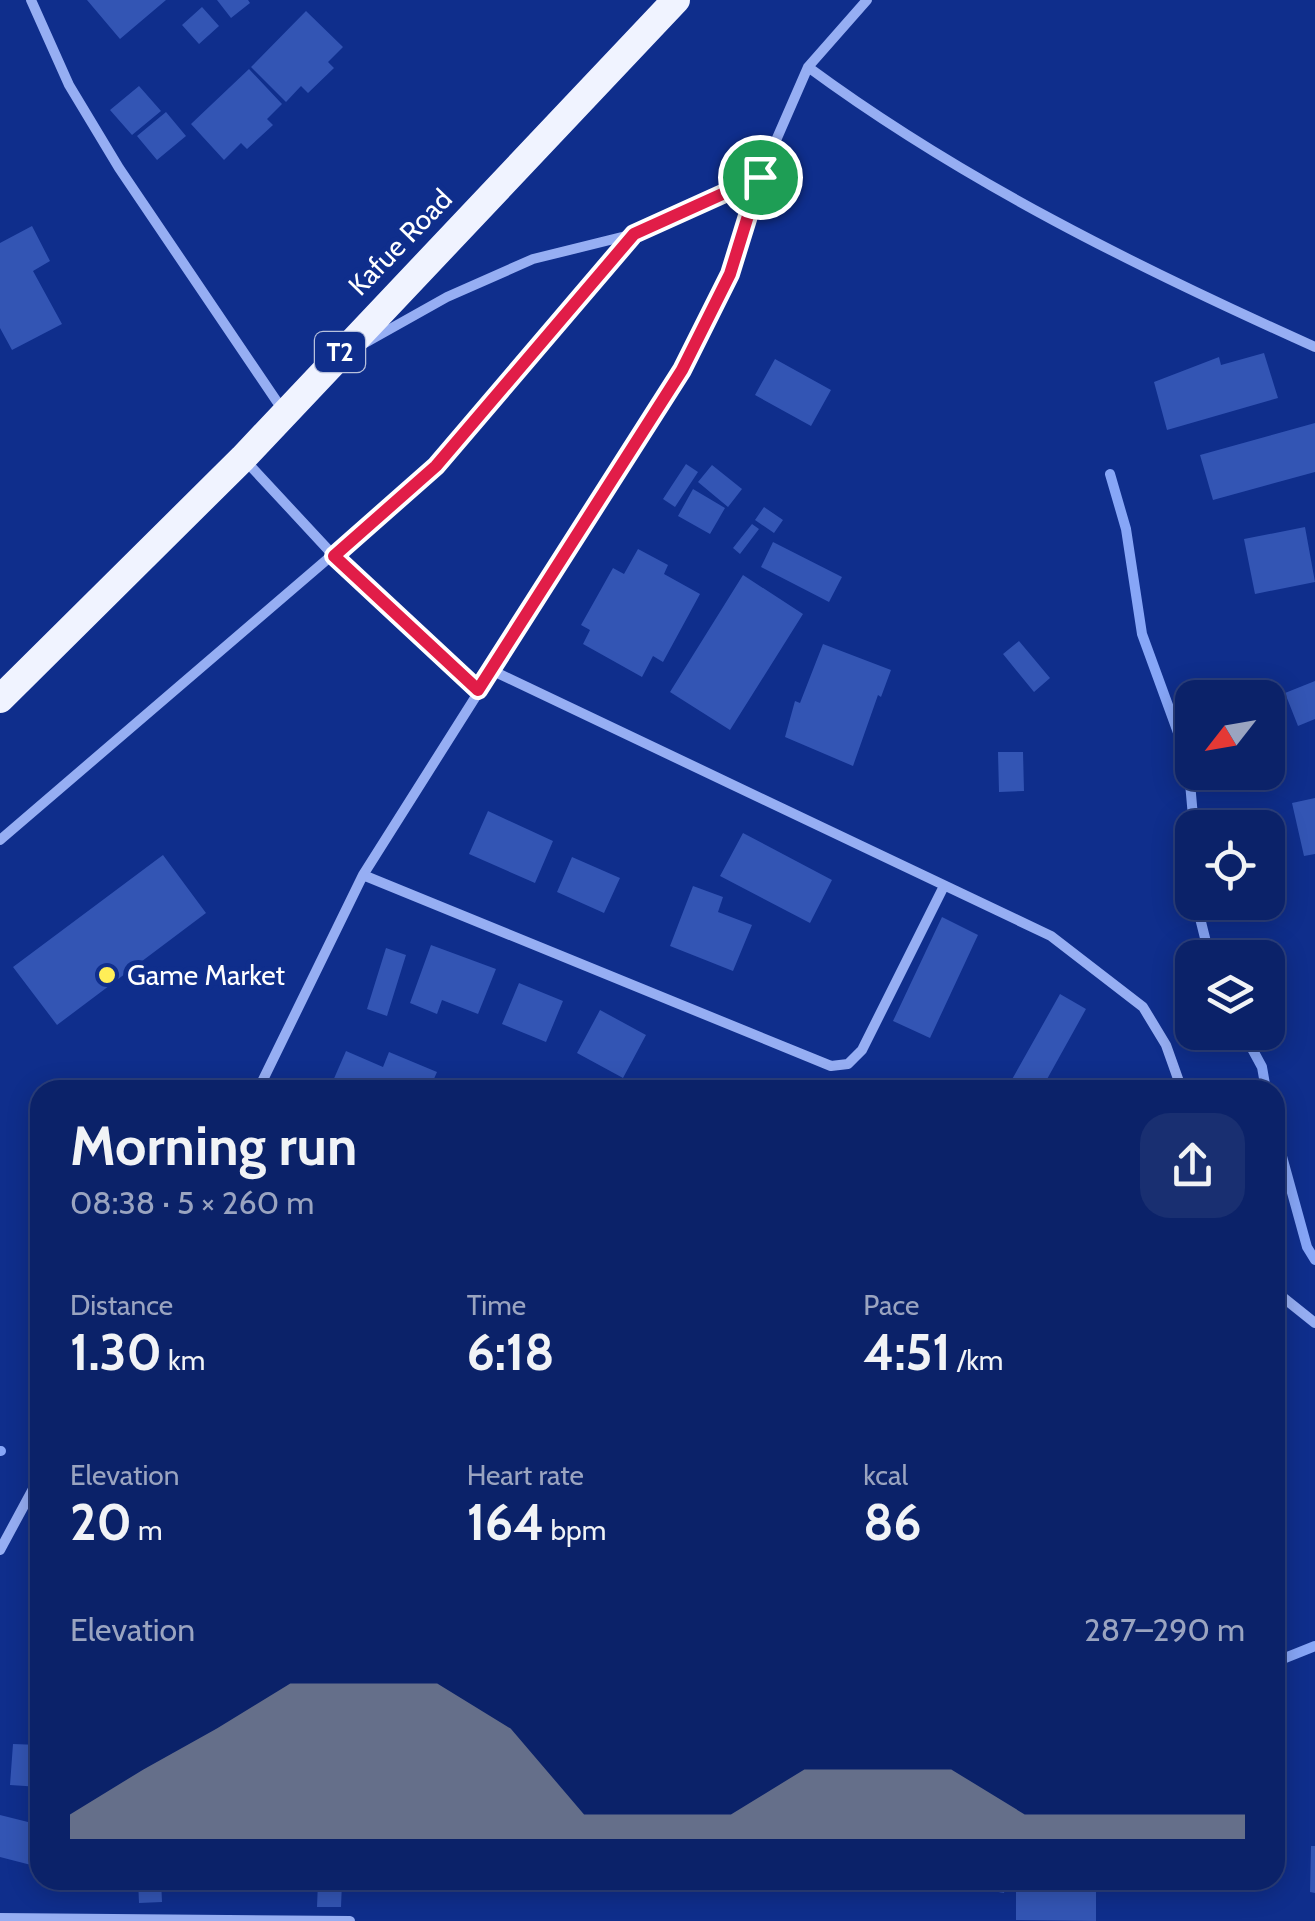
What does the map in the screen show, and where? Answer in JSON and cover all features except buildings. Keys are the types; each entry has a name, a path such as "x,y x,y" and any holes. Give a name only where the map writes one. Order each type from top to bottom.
{"highway":[{"name":"Kafue Road","path":"0,699 243,458 676,0"}],"street":[{"path":"31,0 69,85 109,151 284,413"},
{"path":"263,1080 363,875 682,370 730,274 760,177 808,67 867,0"},
{"path":"808,67 859,105 998,190 1154,275 1315,347"},
{"path":"329,363 447,297 533,259 634,234 760,177"},
{"path":"0,840 436,466 634,234"},
{"path":"243,458 334,556 478,690"},
{"path":"491,670 1050,936 1143,1007 1166,1045 1178,1080"},
{"path":"363,875 831,1066 848,1064 862,1050 944,888"},
{"path":"1285,1298 1315,1323"},
{"path":"0,1550 30,1494"},
{"path":"0,1918 350,1921"}],"waterway":[{"path":"1110,474 1126,529 1142,634 1188,760 1192,810"},
{"path":"1200,920 1206,940"},
{"path":"1253,1050 1264,1080"},
{"path":"1285,1167 1307,1247 1315,1260"},
{"path":"1285,1658 1315,1646"}],"place":[{"name":"Game Market","path":"107,975"}],"route":[{"path":"760,177 730,274 682,370 478,690 334,556 436,466 634,234 760,177"}]}
